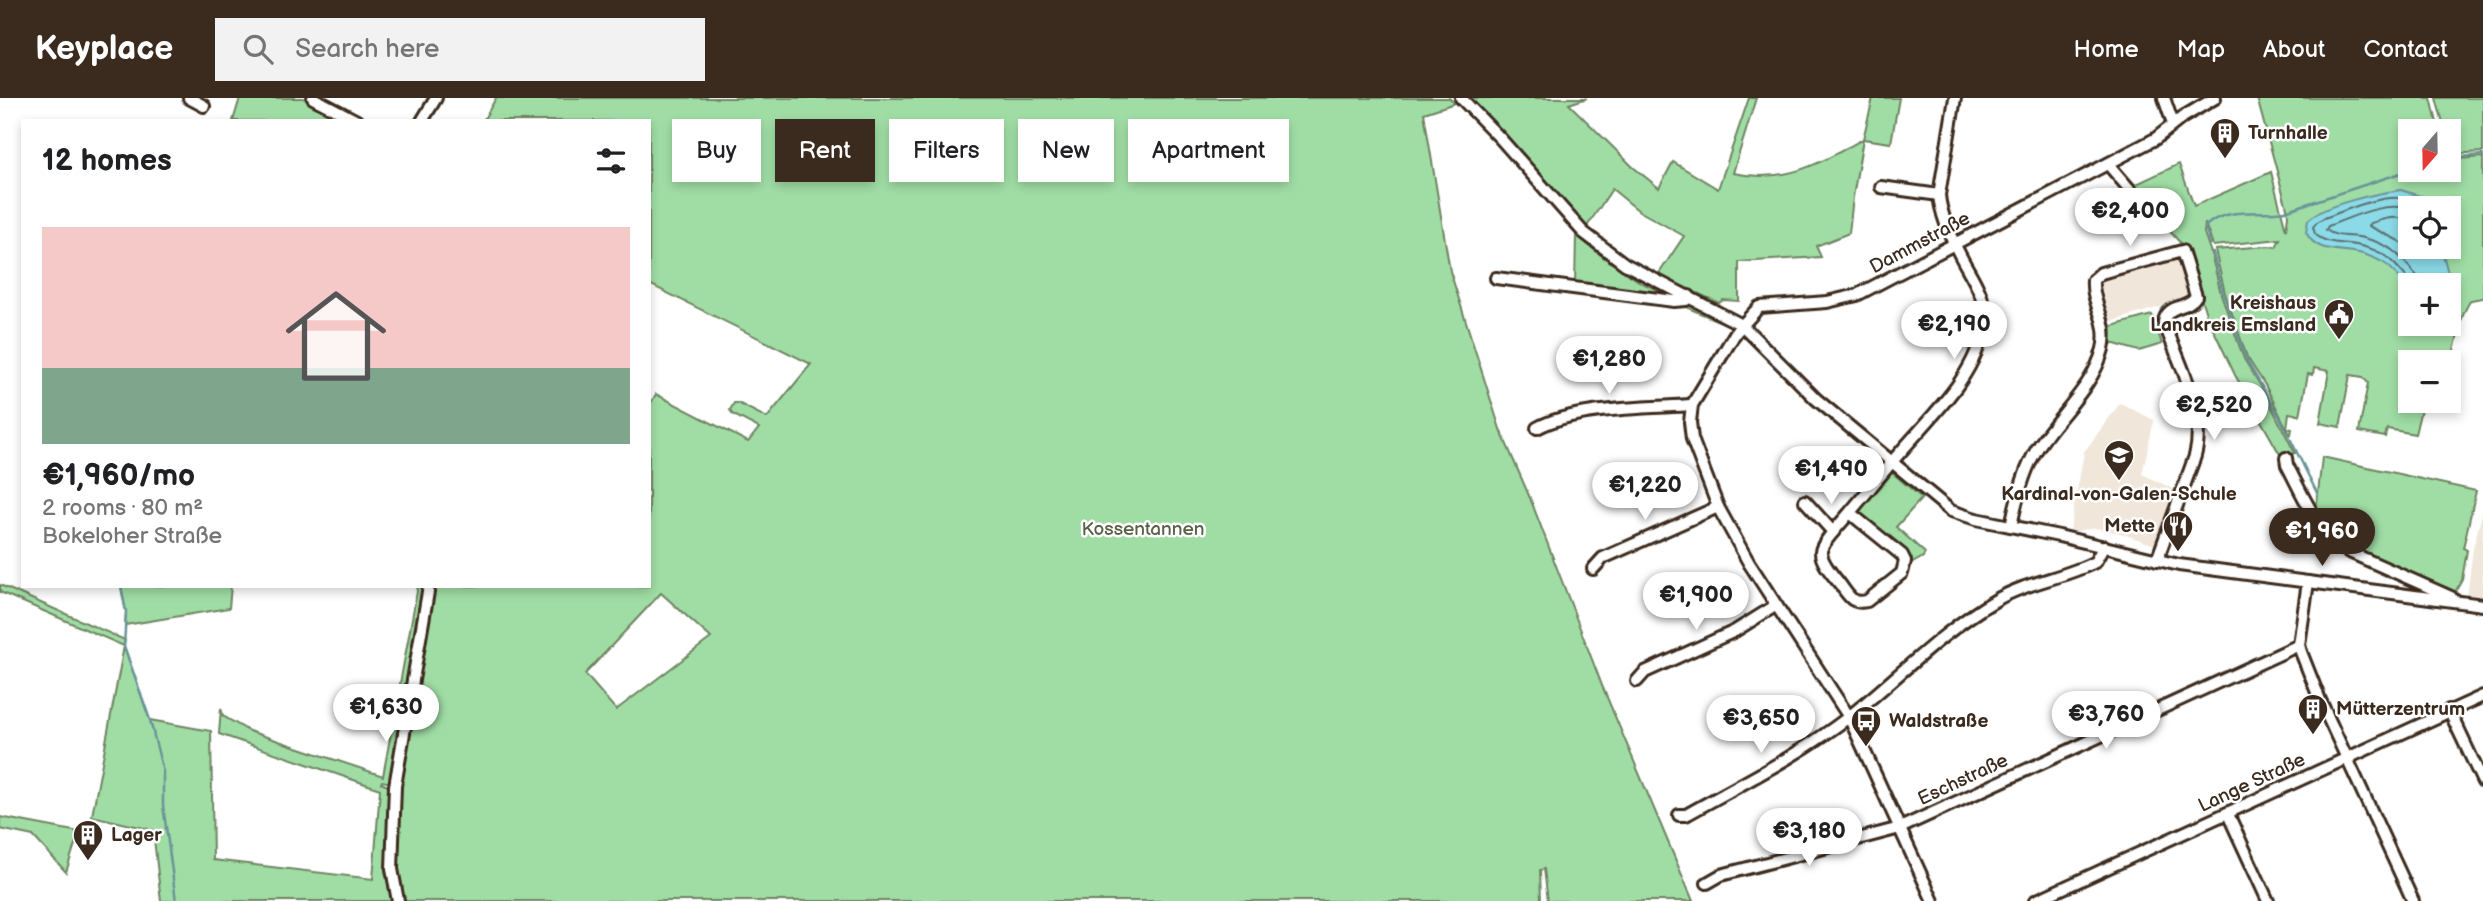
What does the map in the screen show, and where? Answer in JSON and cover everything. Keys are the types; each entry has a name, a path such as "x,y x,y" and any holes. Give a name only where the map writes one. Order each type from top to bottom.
{"street":[{"path":"189,98 204,106"},
{"path":"313,98 353,119"},
{"path":"423,119 436,98"},
{"path":"1850,513 1902,555 1905,567 1902,573 1867,601 1855,602 1824,562 1821,552 1833,532 1959,382 1982,337 1985,319 1983,302 1955,245 1941,209 1939,195 1955,98"},
{"path":"2164,98 2173,124"},
{"name":"Dammstraße","path":"1742,325 1759,307 1827,302 1857,295 2155,139 2173,124 2215,98"},
{"path":"1464,101 1583,232 1625,264 1742,325 1816,399 1891,463 1961,516 2157,560 2221,571 2483,605"},
{"path":"2108,164 2149,212"},
{"path":"1881,187 1939,195"},
{"path":"2011,526 2018,498 2036,451 2088,382 2100,359 2104,345 2104,327 2092,288 2093,280 2101,273 2182,251 2196,296 2191,303 2170,310 2165,315 2164,322 2197,412 2199,430 2195,456 2157,560"},
{"path":"1496,278 1674,301 1686,300 1689,296"},
{"path":"1742,325 1692,405 1692,439 1718,507 1749,563 1849,717 1933,901"},
{"path":"1537,428 1551,420 1585,414 1692,405"},
{"path":"2286,458 2308,506 2336,545 2453,598 2455,602"},
{"path":"1805,501 1833,532"},
{"path":"1593,569 1603,558 1718,507"},
{"path":"1679,815 1686,815 1788,758 1849,717 1971,615 1998,598 2022,588 2089,566 2095,562 2104,546"},
{"path":"2308,582 2300,645 2320,700 2413,901"},
{"path":"398,901 392,869 396,786 429,588"},
{"path":"1637,681 1645,672 1735,631 1775,606"},
{"name":"Eschstraße","path":"1707,883 1721,875 1900,828 2300,645"},
{"name":"Lange Straße","path":"2035,901 2483,696"},
{"path":"2449,710 2483,782"},
{"path":"2228,814 2268,901"}],"shaded area":[{"path":"2178,256 2192,295 2190,298 2109,320 2098,288 2102,279"},
{"name":"Kardinal-von-Galen-Schule","path":"2120,403 2154,420 2142,474 2177,491 2155,545 2120,533 2094,528 2070,530 2084,452"},
{"path":"2483,510 2483,599 2467,597 2473,548"}],"green space":[{"path":"240,98 303,98 333,113 331,119 234,119"},
{"name":"Kossentannen","path":"496,98 1449,98 1455,103 1424,113 1450,271 1500,429 1530,498 1603,688 1693,901 1548,901 1544,869 1540,870 1541,901 401,901 398,893 398,791 431,588 651,588 651,403 656,394 748,442 759,428 732,414 730,410 734,403 767,418 811,364 651,285 651,119 484,119","holes":["661,593 711,638 616,710 585,674"]},
{"path":"1468,98 1587,98 1569,104 1633,167 1659,188 1673,162 1718,189 1749,98 1756,98 1733,173 1769,176 1801,170 1863,139 1849,233 1816,246 1821,257 1739,262 1739,301 1723,300 1719,303 1658,275 1684,236 1639,211 1612,189 1586,228"},
{"path":"1873,98 1899,98 1891,143 1863,139"},
{"path":"2257,98 2431,98 2436,119 2398,119 2398,182 2461,182 2461,159 2483,157 2483,298 2471,300 2461,321 2461,273 2398,273 2398,336 2457,336 2454,350 2398,350 2398,413 2420,413 2415,434 2387,429 2385,437 2359,432 2368,383 2363,377 2350,375 2340,427 2320,423 2329,371 2314,368 2313,375 2308,374 2300,415 2289,413 2287,428 2292,429 2291,434 2289,433 2265,385 2247,357 2225,293 2215,250 2276,247 2280,239 2213,246 2205,223 2204,233 2221,294 2244,359 2295,453 2281,456 2235,375 2206,314 2185,248 2130,187 2179,164 2194,206 2271,172 2286,230 2288,216"},
{"path":"2436,98 2483,98 2483,152 2461,153 2461,119 2442,119"},
{"path":"1576,235 1640,282 1728,325 1674,302 1575,285"},
{"path":"2152,315 2162,344 2139,351 2111,343 2112,326"},
{"path":"2322,457 2476,491 2463,548 2467,550 2462,580 2454,594 2343,546 2316,512"},
{"path":"1890,471 1922,498 1896,527 1925,553 1909,565 1856,512"},
{"path":"0,585 125,640 124,646 0,592"},
{"path":"121,588 231,588 229,608 125,625 126,612"},
{"path":"418,588 427,588 393,783 381,783 392,788 394,901 161,901 153,830 92,816 124,646 150,720 211,731 213,860 373,879 380,789 219,734 221,708 223,716 249,731 383,776"},
{"path":"0,817 79,832 66,872 33,836 0,829"}],"water":[{"path":"2401,190 2420,196 2398,196 2398,259 2444,259 2448,273 2398,273 2398,277 2384,263 2361,253 2320,246 2306,232 2308,220 2316,214 2366,197"}],"waterway":[{"path":"2461,157 2483,155"},
{"path":"2210,244 2205,227 2222,216 2285,211 2398,174"},
{"path":"2213,253 2223,293 2246,359 2280,418 2318,495"},
{"path":"121,588 126,612 124,646 150,720 163,772 163,805 176,901"}],"place":[{"name":"Turnhalle","path":"2225,160"},
{"name":"Kreishaus Landkreis Emsland","path":"2339,341"},
{"name":"Kardinal-von-Galen-Schule","path":"2119,482"},
{"name":"Mette","path":"2178,553"},
{"name":"Mütterzentrum","path":"2313,736"},
{"name":"Waldstraße","path":"1866,748"},
{"name":"Lager","path":"88,862"}]}
